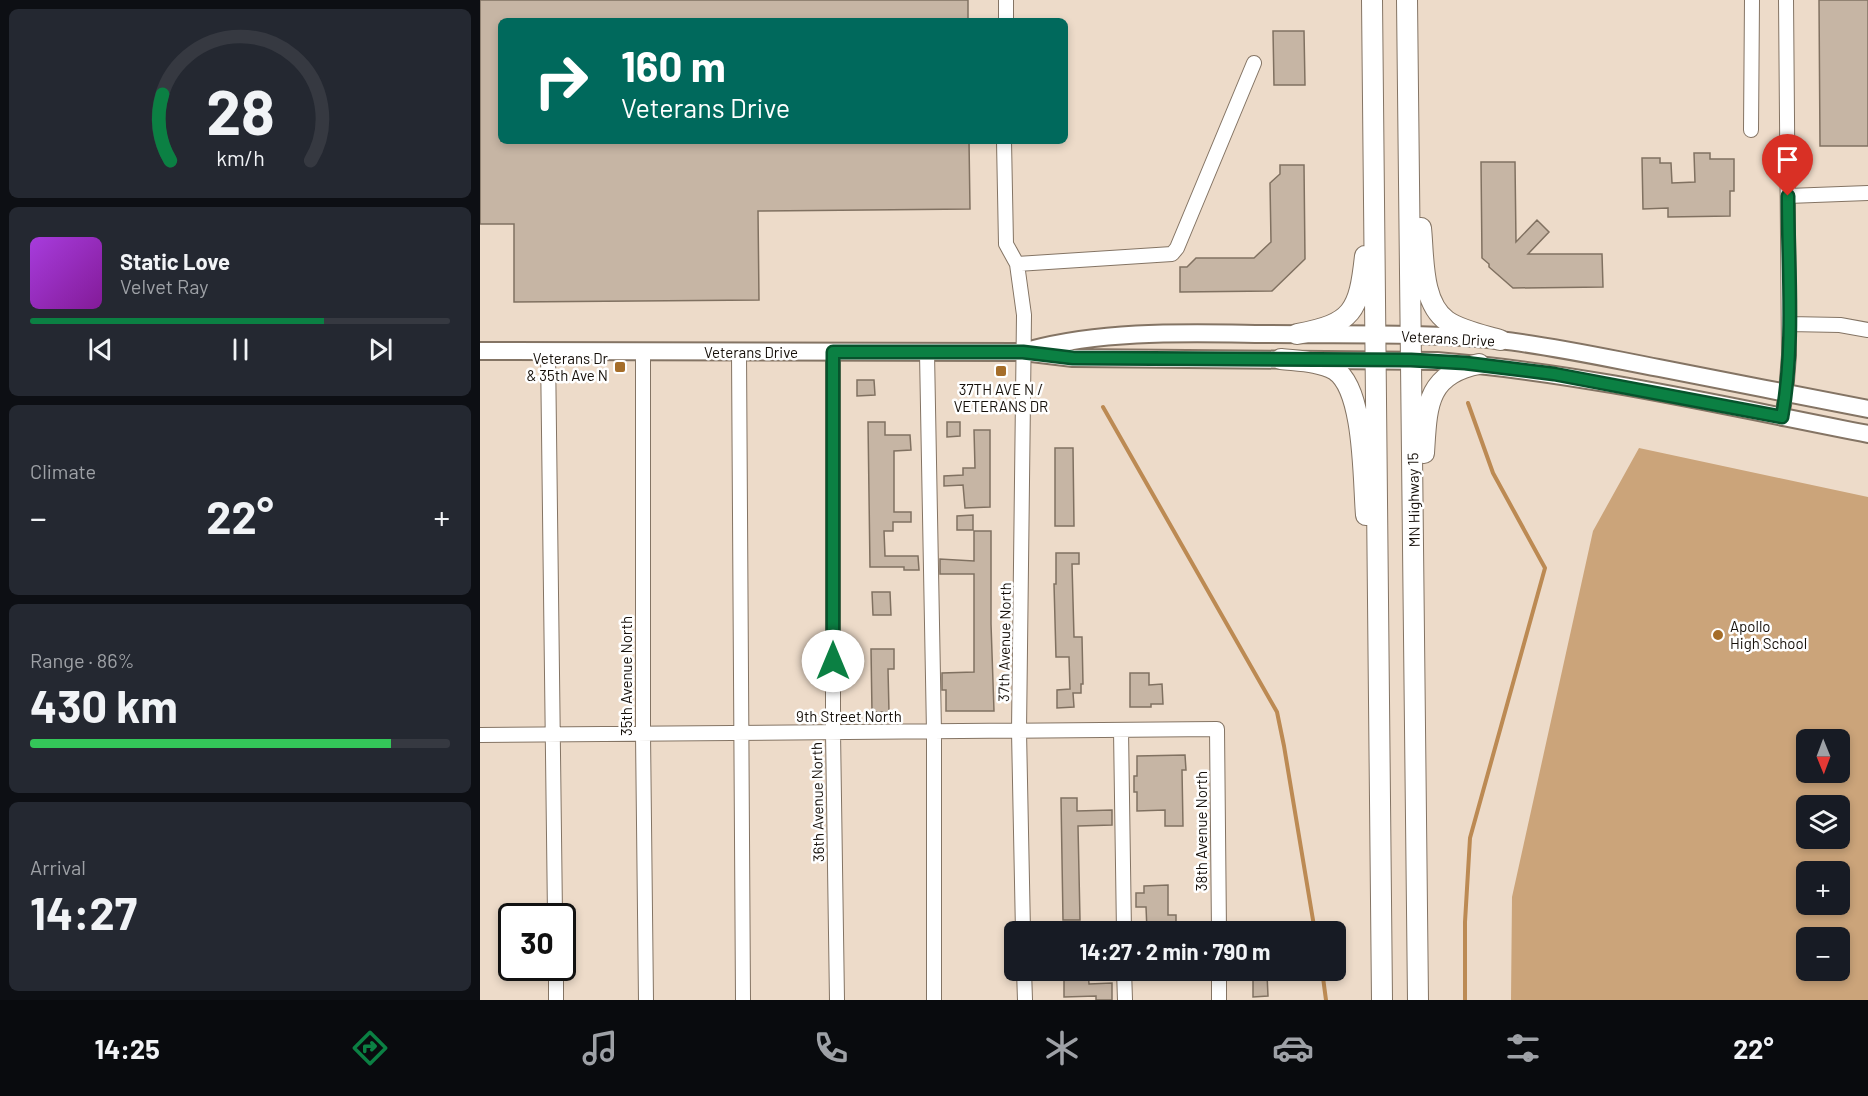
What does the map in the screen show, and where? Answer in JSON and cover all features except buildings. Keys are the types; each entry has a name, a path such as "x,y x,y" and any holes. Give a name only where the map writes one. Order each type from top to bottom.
{"highway":[{"path":"1372,0 1382,1000"},
{"name":"MN Highway 15","path":"1407,0 1418,1000"},
{"path":"1408,106 1427,279 1432,303 1441,316 1454,325 1500,340"},
{"path":"1297,334 1332,326 1349,313 1355,305 1362,281 1374,179"},
{"path":"1281,359 1332,368 1342,377 1352,392 1357,412 1379,632"},
{"path":"1414,596 1429,403 1434,390 1443,379 1461,368 1479,364"}],"main road":[{"name":"Veterans Drive","path":"1023,352 1061,342 1137,334 1411,335 1500,340 1582,353 1868,409"},
{"name":"Veterans Drive","path":"480,351 1023,352 1073,358 1411,360 1479,364 1554,374 1868,434"}],"street":[{"path":"1006,0 1006,18"},
{"path":"1751,130 1752,0"},
{"path":"1782,417 1786,393 1789,324 1786,0"},
{"path":"1017,264 1172,254 1178,248 1254,63"},
{"name":"37th Avenue North","path":"1004,144 1006,244 1017,264 1024,315 1019,731 1023,921"},
{"path":"1788,196 1868,194"},
{"path":"1789,324 1840,325 1868,330"},
{"path":"548,351 555,903"},
{"name":"35th Avenue North","path":"642,351 646,1000"},
{"path":"739,352 743,1000"},
{"name":"36th Avenue North","path":"833,352 833,732 837,1000"},
{"path":"927,353 934,732 934,1000"},
{"name":"9th Street North","path":"480,735 1217,729"},
{"name":"38th Avenue North","path":"1217,729 1219,921"},
{"path":"1121,730 1124,921"},
{"path":"556,981 556,1000"},
{"path":"1024,981 1025,1000"},
{"path":"1124,981 1125,1000"},
{"path":"1219,981 1219,1000"}],"shaded area":[{"name":"Apollo High School","path":"1639,448 1868,497 1868,1000 1511,1000 1512,897 1593,531"}],"waterway":[{"path":"1465,1000 1465,922 1470,838 1545,568 1493,473 1468,403"},
{"path":"1103,407 1277,712 1313,921"},
{"path":"1323,981 1326,1000"}],"place":[{"name":"Veterans Dr & 35th Ave N","path":"620,367"},
{"name":"37TH AVE N / VETERANS DR","path":"1001,371"},
{"name":"Apollo High School","path":"1718,635"}],"route":[{"path":"833,661 833,352 1023,352 1073,358 1437,361 1554,374 1782,417 1789,355 1788,196"}]}
